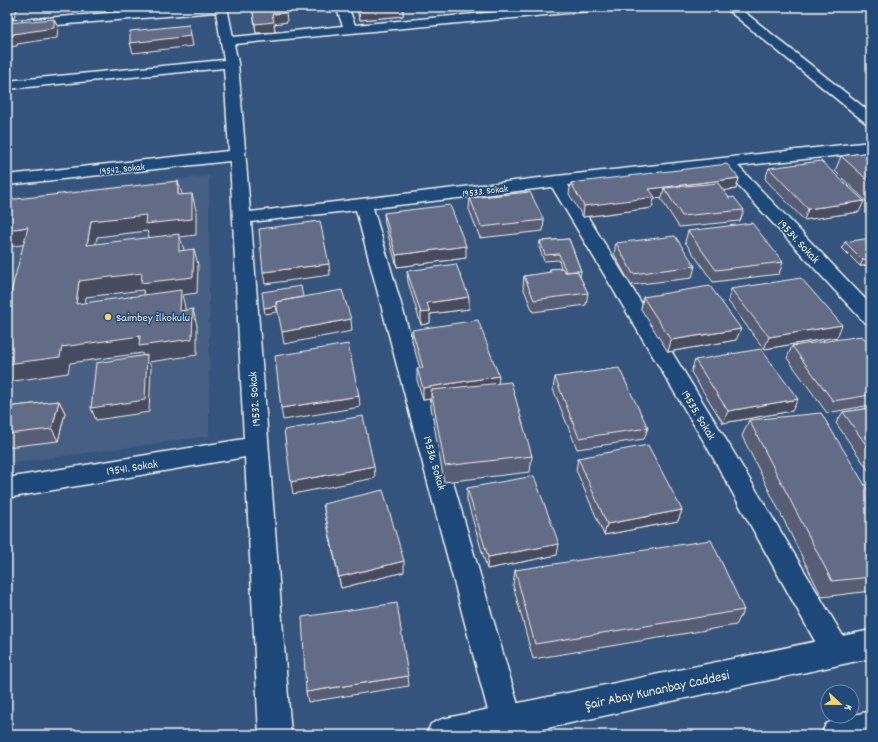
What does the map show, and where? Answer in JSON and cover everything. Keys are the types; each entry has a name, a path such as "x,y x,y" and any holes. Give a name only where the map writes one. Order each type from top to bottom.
{"street":[{"path":"7,25 221,7"},
{"name":"19532. Sokak","path":"221,7 231,63 238,155 275,735"},
{"path":"342,7 351,30"},
{"path":"227,41 351,30 472,12 588,7"},
{"path":"730,7 871,120"},
{"path":"7,85 231,63"},
{"name":"19533. Sokak","path":"242,218 557,181 728,164 871,147"},
{"name":"19542. Sokak","path":"7,180 238,155"},
{"name":"19534. Sokak","path":"728,164 871,317"},
{"name":"19535. Sokak","path":"557,181 714,439 836,651"},
{"name":"19536. Sokak","path":"363,204 507,722"},
{"name":"19541. Sokak","path":"7,488 257,446"},
{"name":"Şair Abay Kunanbay Caddesi","path":"442,735 871,644"},
{"path":"837,735 871,727"}],"shaded area":[{"name":"Saimbey İlkokulu","path":"209,176 209,436 7,464 7,198"}],"building":[{"path":"252,7 284,7 286,13 272,14 274,22 255,24"},
{"path":"358,7 403,7 359,11"},
{"path":"54,19 54,28 13,34 13,36 7,37 7,23"},
{"path":"189,25 191,36 130,43 130,31"},
{"path":"871,152 871,183 841,156"},
{"path":"821,161 864,201 808,209 769,168"},
{"path":"727,164 739,178 649,189 655,197 584,206 571,183"},
{"path":"178,181 178,195 192,194 192,219 145,224 146,215 91,221 87,245 179,234 179,251 194,249 193,277 141,283 142,273 79,281 76,304 181,290 180,311 193,309 192,339 139,346 140,336 62,347 60,357 7,364 7,308 28,227 7,230 7,200"},
{"path":"718,183 729,198 734,197 744,210 682,216 664,188"},
{"path":"530,192 544,220 481,227 470,198"},
{"path":"450,205 466,246 396,255 384,213"},
{"path":"320,221 329,264 263,272 259,229"},
{"path":"752,223 783,262 716,270 688,231"},
{"path":"675,236 695,266 633,274 616,243"},
{"path":"871,238 871,259 863,260 845,242"},
{"path":"569,239 581,271 566,272 559,254 545,255 540,241"},
{"path":"456,264 469,297 427,303 430,312 421,313 407,271"},
{"path":"562,268 565,272 577,271 588,293 534,300 524,276 551,272 550,269"},
{"path":"801,278 842,325 769,337 731,289"},
{"path":"301,286 303,297 276,302 276,306 264,308 262,292"},
{"path":"710,286 741,329 671,340 643,297"},
{"path":"342,290 351,319 282,332 276,302"},
{"path":"478,320 499,376 423,388 417,368 423,368 412,330"},
{"path":"862,336 871,347 871,395 833,401 792,346"},
{"path":"348,344 359,396 281,408 275,356"},
{"path":"761,349 798,399 728,411 695,360"},
{"path":"147,355 145,400 91,408 96,363"},
{"path":"619,368 648,428 579,438 555,377"},
{"path":"511,382 532,456 445,466 431,390"},
{"path":"59,401 52,429 7,434 7,407"},
{"path":"871,408 871,452 843,412"},
{"path":"821,413 871,495 871,577 832,581 749,420"},
{"path":"363,416 374,466 291,482 284,430"},
{"path":"648,445 682,510 607,524 578,458"},
{"path":"534,476 559,544 488,557 467,488"},
{"path":"383,490 404,561 339,577 323,504"},
{"path":"711,540 744,610 535,644 515,570"},
{"path":"397,603 408,676 306,692 302,617"}],"place":[{"name":"Saimbey İlkokulu","path":"108,317"}]}
